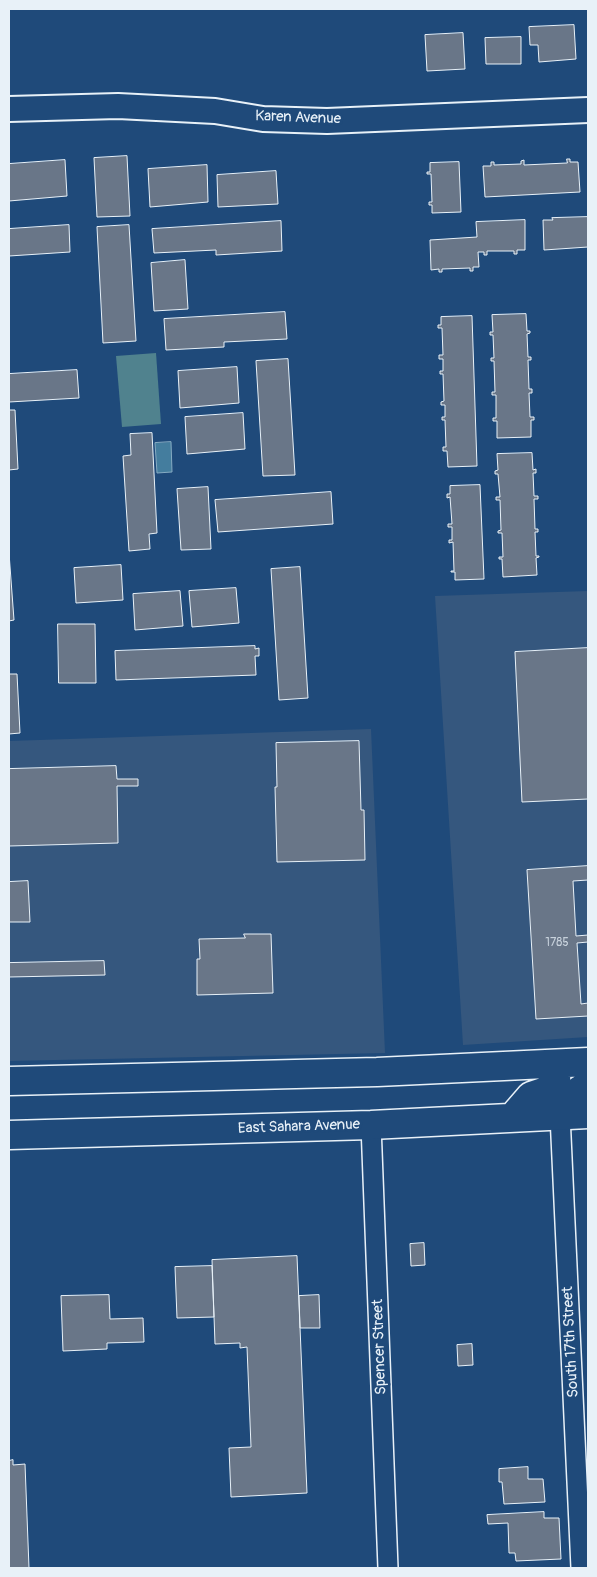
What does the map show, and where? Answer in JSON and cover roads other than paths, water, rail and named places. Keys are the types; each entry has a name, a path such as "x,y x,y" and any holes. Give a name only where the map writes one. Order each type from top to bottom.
{"main road":[{"path":"9,1081 377,1072 588,1062"},
{"path":"512,1118 532,1096 553,1087 556,1081 557,1064"},
{"path":"560,1115 576,1092 588,1086"},
{"name":"East Sahara Avenue","path":"9,1134 371,1125 588,1114"}],"street":[{"name":"Karen Avenue","path":"9,109 118,106 215,111 263,119 327,122 588,110"},
{"name":"South 17th Street","path":"560,1115 580,1332 581,1568"},
{"name":"Spencer Street","path":"371,1125 388,1568"}]}
